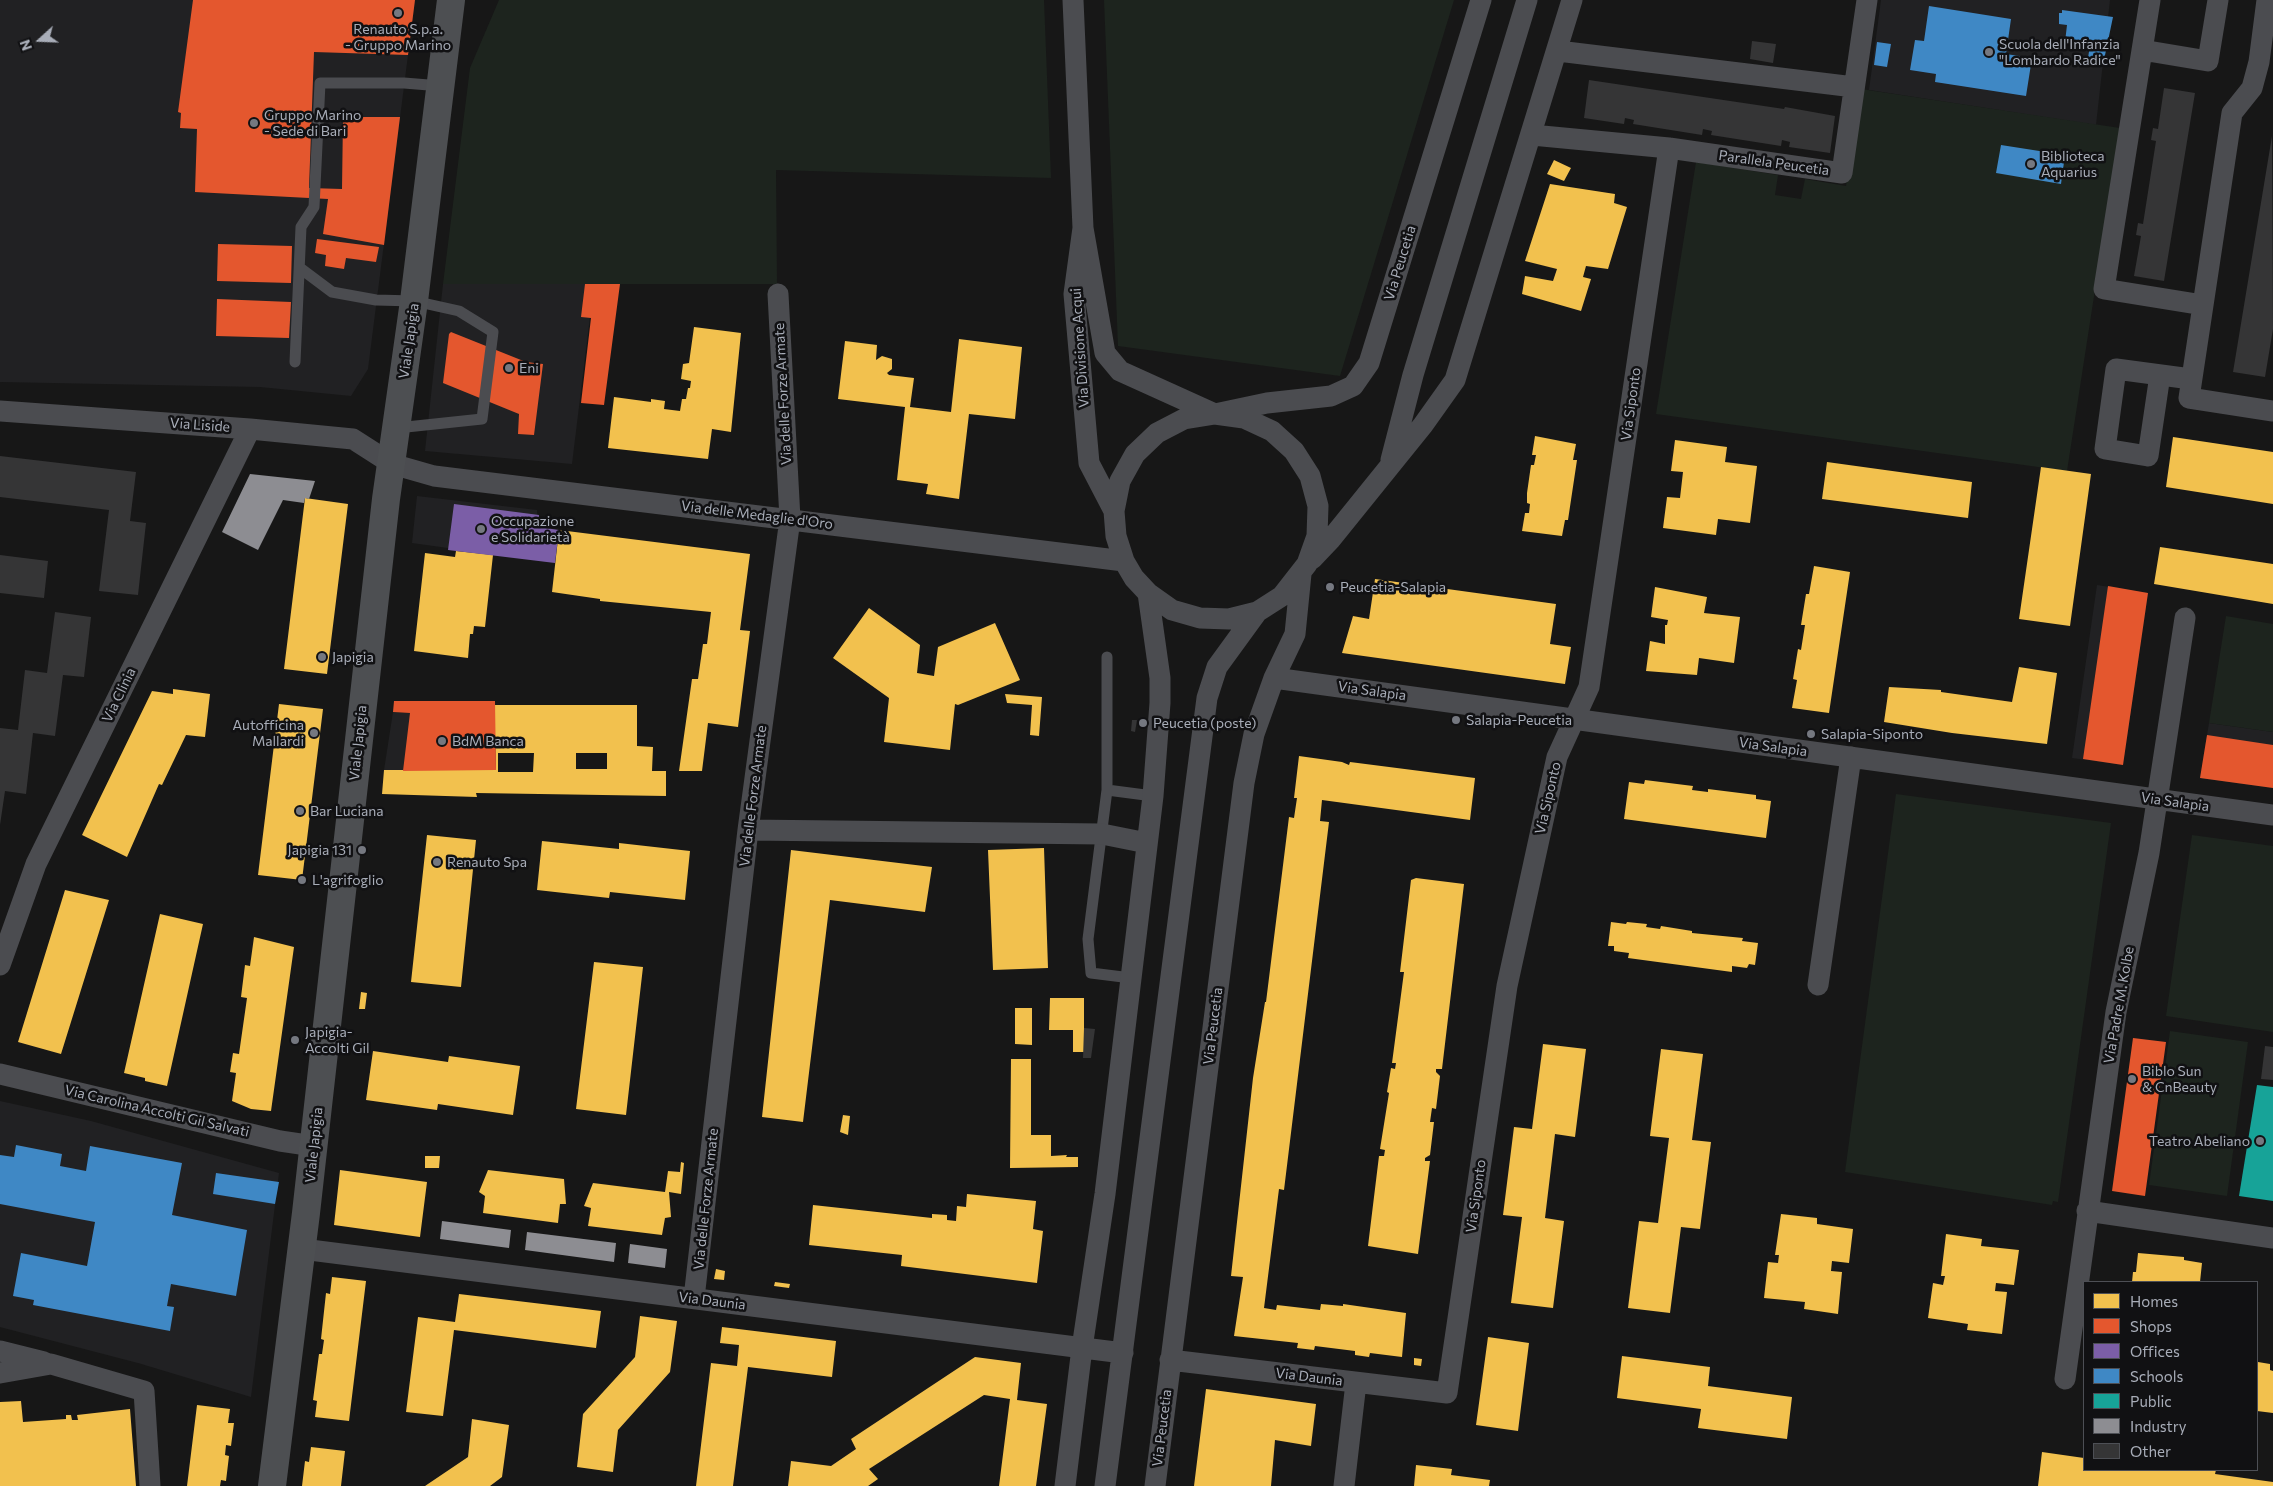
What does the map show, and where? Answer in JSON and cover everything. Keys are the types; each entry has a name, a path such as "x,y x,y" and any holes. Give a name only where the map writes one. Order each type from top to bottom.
{"main road":[{"name":"Viale Japigia","path":"272,1486 314,1146 357,750 452,0"}],"street":[{"path":"447,35 464,0"},
{"name":"Via Divisione Acqui","path":"1074,0 1082,228 1074,294 1089,463 1114,511"},
{"name":"Via Peucetia","path":"1481,0 1369,363 1353,386 1331,396 1267,403 1184,419 1157,433 1135,454 1120,481 1114,511 1116,536 1124,560 1134,578 1148,593 1172,610 1200,618 1229,619 1257,612 1282,596 1331,539 1423,425 1455,380 1558,51 1572,0"},
{"name":"Via Peucetia","path":"1389,465 1413,375 1527,0"},
{"name":"Parallela Peucetia","path":"1532,135 1669,148 1842,173 1867,0"},
{"path":"2150,0 2104,290 2203,305"},
{"path":"2142,50 2208,61 2218,0"},
{"path":"2266,0 2266,64 2252,88 2232,113 2189,398 2273,411"},
{"path":"1558,51 1854,87"},
{"name":"Via Siponto","path":"1448,1393 1507,986 1557,757 1590,687 1669,148"},
{"name":"Via Peucetia","path":"1082,228 1105,353 1120,371 1215,414 1244,418 1272,431 1298,457 1310,476 1318,506 1317,536 1304,569 1295,634 1274,678 1254,734 1244,783 1155,1486"},
{"name":"Via delle Forze Armate","path":"694,1298 748,830 790,519 778,294"},
{"path":"2160,375 2191,379"},
{"name":"Via Liside","path":"0,411 250,429 353,439 392,464"},
{"name":"Via Clinia","path":"0,966 36,864 250,429"},
{"name":"Via delle Medaglie d'Oro","path":"392,464 434,476 1124,560"},
{"path":"1066,1486 1082,1348 1105,1194 1153,796 1160,678 1148,593"},
{"path":"1105,1486 1207,698 1217,667 1257,612"},
{"name":"Via Padre M. Kolbe","path":"2065,1379 2116,1012 2149,853 2185,618"},
{"name":"Via Salapia","path":"1274,678 2273,815"},
{"path":"1818,985 1851,757"},
{"path":"748,830 1102,834 1147,843"},
{"name":"Via Carolina Accolti Gil Salvati","path":"0,1074 280,1141 314,1146"},
{"path":"2087,1211 2273,1238"},
{"name":"Via Daunia","path":"302,1249 1123,1353"},
{"path":"0,1351 144,1391 150,1486"},
{"name":"Via Daunia","path":"1170,1360 1356,1384 1448,1393"},
{"path":"0,1373 51,1364"},
{"path":"1344,1486 1356,1384"}],"lane":[{"path":"296,362 301,228 314,207 320,83 404,83 441,86"},
{"path":"300,268 332,292 376,300 414,301 459,311 493,332 482,420 397,428"},
{"path":"1107,657 1108,790 1088,939 1090,973 1131,978"},
{"path":"1108,790 1153,796"}],"shaded area":[{"path":"0,0 415,0 368,369 351,396 260,387 0,382"},
{"path":"499,0 1044,0 1051,178 776,170 777,284 443,284 470,68"},
{"path":"1104,0 1454,0 1340,376 1118,346"},
{"name":"Scuola dell'Infanzia \"Lombardo Radice\"","path":"1881,0 2110,0 2096,125 1869,90"},
{"path":"1861,89 2120,128 2067,471 1656,414 1696,162 1778,175 1775,195 1801,199 1805,179 1846,186"},
{"name":"Eni","path":"443,284 594,284 572,464 425,451"},
{"name":"Occupazione e Solidarietà","path":"417,496 537,510 538,527 559,530 555,563 412,543"},
{"path":"2097,585 2148,593 2123,765 2072,758"},
{"path":"2226,616 2273,624 2273,732 2209,723"},
{"path":"393,712 410,713 496,770 384,770"},
{"path":"2209,723 2273,732 2273,788 2200,778"},
{"path":"1896,794 2111,823 2058,1202 2053,1201 2052,1205 1845,1172"},
{"path":"2192,835 2273,846 2273,1032 2166,1016"},
{"path":"2170,1031 2248,1042 2227,1196 2149,1185"},
{"path":"0,1101 91,1121 279,1173 251,1397 138,1363 0,1327"}],"building: Homes":[{"path":"1554,160 1571,168 1564,181 1547,174"},
{"path":"1550,184 1615,194 1614,203 1627,207 1608,269 1586,266 1583,277 1591,279 1581,311 1522,294 1525,276 1553,281 1557,269 1525,261"},
{"path":"694,327 741,333 731,432 712,429 708,459 608,448 614,397 651,402 651,399 665,401 664,409 680,411 682,399 686,399 688,388 690,388 691,381 681,379 683,364 689,363"},
{"path":"959,339 1022,347 1015,419 969,414 959,499 926,494 928,484 897,480 905,407 838,399 845,341 877,345 876,360 882,356 892,359 892,369 887,373 889,375 914,378 910,407 951,412"},
{"path":"1535,436 1576,444 1573,460 1577,460 1568,520 1565,520 1562,536 1522,531 1525,513 1529,513 1530,504 1527,503 1527,493 1531,465 1534,465 1536,455 1532,455"},
{"path":"2173,437 2273,452 2273,504 2166,487"},
{"path":"1675,440 1727,447 1725,462 1757,466 1750,523 1718,519 1716,535 1663,528 1667,497 1680,498 1683,472 1671,471"},
{"path":"1827,462 1972,482 1968,518 1822,499"},
{"path":"2041,467 2091,474 2070,626 2019,619"},
{"path":"305,498 348,504 327,674 284,669"},
{"path":"559,530 750,554 740,630 750,631 738,727 708,723 702,771 679,771 692,679 698,679 703,644 707,644 711,612 600,601 600,599 552,592"},
{"path":"2160,547 2273,564 2273,604 2154,584"},
{"path":"456,551 493,555 485,627 474,626 473,634 470,634 468,658 414,651 425,553 455,557"},
{"path":"1814,566 1850,572 1829,713 1792,708 1797,680 1793,679 1798,649 1801,650 1805,625 1801,625 1806,594 1809,594"},
{"path":"1375,579 1556,604 1550,644 1571,647 1565,684 1342,653 1353,616 1369,619"},
{"path":"1655,587 1707,597 1704,613 1740,617 1734,663 1699,658 1697,675 1646,671 1650,641 1665,644 1665,625 1667,625 1668,620 1651,617"},
{"path":"869,608 920,645 917,673 934,676 938,647 995,623 1020,680 958,705 955,704 950,750 884,742 889,698 833,658"},
{"path":"2019,667 2057,673 2047,744 1952,733 1884,722 1889,687 1941,690 1941,692 2012,702"},
{"path":"173,689 210,694 205,737 186,735 162,785 159,784 127,857 82,835 152,691 173,694"},
{"path":"1005,694 1042,697 1039,736 1030,735 1032,705 1007,703"},
{"path":"279,704 323,709 302,880 258,875"},
{"path":"494,705 637,705 637,746 653,747 652,771 666,771 666,796 476,793 477,797 382,794 384,770 496,770","holes":["498,753 534,753 533,772 498,772","576,753 607,753 607,769 576,769"]},
{"path":"1299,756 1342,762 1349,765 1350,762 1475,778 1470,820 1322,800 1320,821 1329,822 1284,1190 1279,1189 1264,1308 1276,1310 1277,1305 1320,1310 1321,1304 1343,1306 1343,1304 1406,1313 1402,1357 1370,1353 1369,1357 1355,1355 1355,1351 1315,1346 1314,1350 1297,1348 1298,1343 1234,1336 1243,1277 1231,1276 1253,1078 1266,1002 1289,817 1294,818 1297,798 1294,798"},
{"path":"1645,780 1693,786 1692,790 1708,792 1708,789 1756,795 1756,799 1771,801 1766,838 1624,819 1629,782 1644,784"},
{"path":"427,835 476,840 461,987 411,982"},
{"path":"542,841 619,849 619,843 690,851 685,900 610,892 609,898 537,890"},
{"path":"1044,848 1048,968 993,970 988,850"},
{"path":"791,850 932,867 925,912 830,900 803,1122 762,1117"},
{"path":"1416,878 1464,884 1442,1069 1436,1069 1440,1076 1436,1109 1432,1108 1430,1122 1434,1122 1430,1155 1425,1158 1425,1161 1430,1161 1418,1254 1368,1246 1379,1156 1384,1156 1385,1150 1380,1149 1389,1093 1387,1092 1391,1068 1395,1069 1396,1063 1392,1063 1404,972 1400,972 1411,880"},
{"path":"65,890 109,900 61,1054 18,1042"},
{"path":"160,914 203,924 167,1086 145,1081 145,1078 124,1073"},
{"path":"1611,922 1647,924 1646,927 1660,929 1661,926 1692,931 1692,933 1743,938 1742,941 1758,943 1755,965 1749,964 1747,968 1732,966 1732,972 1628,958 1629,953 1614,951 1614,946 1608,946"},
{"path":"254,937 294,947 271,1111 251,1109 232,1101 236,1073 230,1072 233,1053 239,1054 247,998 241,997 245,965 250,966"},
{"path":"594,962 643,967 626,1115 576,1109"},
{"path":"361,992 367,993 365,1009 359,1009"},
{"path":"1050,998 1084,998 1084,1052 1073,1052 1073,1030 1049,1030"},
{"path":"1015,1008 1032,1008 1032,1045 1015,1044"},
{"path":"1543,1044 1586,1049 1575,1137 1555,1134 1545,1218 1564,1221 1553,1308 1511,1303 1522,1217 1503,1215 1514,1127 1532,1129"},
{"path":"1661,1049 1703,1054 1692,1140 1711,1142 1700,1229 1681,1227 1670,1313 1628,1308 1639,1221 1658,1223 1669,1138 1650,1136"},
{"path":"373,1051 448,1062 449,1056 520,1066 513,1115 438,1104 437,1110 366,1100"},
{"path":"1011,1059 1031,1059 1031,1135 1051,1135 1051,1156 1067,1155 1066,1157 1078,1157 1078,1167 1010,1168"},
{"path":"843,1115 850,1116 848,1135 840,1132"},
{"path":"425,1156 440,1156 439,1168 425,1168"},
{"path":"681,1162 684,1163 681,1194 669,1192 671,1217 665,1218 662,1235 588,1226 591,1208 584,1206 593,1183 665,1192 668,1171 680,1172"},
{"path":"340,1170 427,1182 420,1237 334,1225"},
{"path":"488,1170 564,1179 566,1204 560,1204 558,1223 483,1213 485,1196 479,1192"},
{"path":"967,1194 1036,1201 1033,1229 1043,1231 1037,1283 901,1266 902,1255 809,1245 813,1205 932,1218 932,1214 947,1215 947,1220 956,1221 957,1206 966,1207"},
{"path":"1781,1214 1817,1218 1817,1224 1853,1229 1849,1263 1832,1261 1831,1271 1842,1272 1838,1314 1804,1309 1805,1302 1764,1298 1768,1262 1778,1263 1779,1255 1775,1255"},
{"path":"1946,1234 1982,1239 1981,1246 2019,1250 2014,1285 1996,1283 1995,1291 2007,1292 2002,1334 1967,1330 1968,1324 1928,1318 1933,1283 1943,1285 1945,1276 1941,1276"},
{"path":"2138,1253 2184,1257 2184,1260 2202,1263 2200,1281 2132,1281 2133,1272 2136,1272"},
{"path":"716,1269 725,1271 724,1280 714,1279"},
{"path":"332,1277 366,1281 349,1421 315,1417 317,1401 313,1400 319,1354 322,1354 324,1340 321,1339 326,1293 330,1294"},
{"path":"775,1282 790,1284 789,1288 774,1286"},
{"path":"459,1294 601,1311 596,1348 454,1330 443,1416 406,1412 418,1317 455,1322"},
{"path":"640,1316 677,1321 670,1372 618,1430 613,1472 577,1467 583,1414 635,1357"},
{"path":"722,1327 836,1341 832,1377 748,1367 733,1486 696,1486 711,1363 737,1366 739,1345 720,1343"},
{"path":"1488,1337 1529,1343 1518,1431 1476,1425"},
{"path":"1622,1356 1710,1367 1708,1386 1792,1397 1787,1439 1698,1428 1701,1409 1617,1398"},
{"path":"975,1357 1021,1363 1017,1400 1047,1404 1036,1486 999,1486 1010,1399 984,1395 869,1469 878,1479 868,1486 788,1486 791,1461 831,1466 856,1449 851,1439"},
{"path":"1414,1358 1422,1359 1421,1366 1414,1365"},
{"path":"2258,1362 2270,1364 2270,1370 2273,1371 2273,1413 2258,1411"},
{"path":"1206,1389 1316,1404 1311,1446 1275,1440 1271,1486 1194,1486"},
{"path":"21,1401 23,1422 66,1419 66,1415 71,1415 72,1420 78,1420 77,1415 130,1409 136,1486 0,1486 0,1402"},
{"path":"197,1405 230,1409 228,1423 234,1423 231,1446 226,1445 225,1455 229,1456 226,1481 221,1480 220,1486 187,1486"},
{"path":"472,1419 509,1425 502,1477 490,1486 425,1486 468,1457"},
{"path":"311,1447 345,1451 341,1486 302,1486 305,1461 309,1462"},
{"path":"2042,1452 2083,1458 2083,1471 2216,1471 2215,1474 2273,1482 2273,1486 2038,1486"},
{"path":"1416,1465 1452,1469 1451,1475 1490,1480 1489,1486 1414,1486"}],"building: Shops":[{"name":"Gruppo Marino - Sede di Bari","path":"193,0 415,0 408,55 314,52 309,188 342,189 343,117 400,117 384,245 323,234 328,199 195,192 197,129 180,128 181,113 178,112"},
{"path":"317,239 379,247 376,262 346,258 344,269 325,266 326,255 315,253"},
{"path":"218,244 292,246 291,283 217,281"},
{"path":"585,284 620,284 604,405 581,403 591,318 581,317"},
{"path":"217,299 291,302 289,338 216,336"},
{"path":"451,332 526,362 543,364 534,435 518,434 519,414 443,383 449,334"},
{"path":"2108,586 2148,593 2123,765 2083,759"},
{"name":"BdM Banca","path":"394,701 495,701 496,770 403,771 410,713 393,712"},
{"path":"2207,735 2273,745 2273,788 2200,778"},
{"path":"2133,1038 2166,1042 2145,1196 2112,1191"}],"building: Offices":[{"name":"Occupazione e Solidarietà","path":"454,504 539,515 538,527 559,530 555,563 448,550"}],"building: Schools":[{"path":"1929,6 2011,19 2006,54 2032,58 2026,96 1935,82 1936,74 1910,70 1915,40 1924,41"},
{"path":"2062,10 2113,17 2104,60 2088,58 2090,45 2065,42 2067,25 2059,24 2059,13 2062,13"},
{"path":"1877,42 1891,44 1887,67 1874,65"},
{"name":"Biblioteca Aquarius","path":"2001,145 2065,155 2061,184 1996,173"},
{"path":"16,1145 62,1154 60,1166 86,1171 90,1146 182,1163 172,1215 247,1230 236,1296 171,1284 167,1306 174,1307 170,1331 33,1305 34,1300 13,1296 21,1253 87,1266 95,1222 0,1204 0,1155 14,1157"},
{"path":"216,1173 279,1182 275,1204 213,1194"}],"building: Public":[{"name":"Teatro Abeliano","path":"2257,1085 2273,1087 2273,1201 2239,1196"}],"building: Industry":[{"path":"250,474 315,481 309,499 305,498 304,503 283,500 258,550 222,532"},
{"path":"442,1221 511,1230 509,1248 440,1239"},
{"path":"527,1232 616,1243 614,1262 525,1250"},
{"path":"630,1244 667,1249 665,1268 628,1263"}],"building: Other":[{"path":"1752,41 1776,44 1773,63 1750,59"},
{"path":"1589,80 1784,109 1785,107 1835,116 1830,153 1789,147 1790,142 1782,140 1781,146 1711,135 1712,131 1703,129 1702,135 1633,124 1634,120 1625,118 1624,124 1584,118"},
{"path":"2164,88 2195,93 2164,281 2134,276 2141,236 2136,235 2138,223 2143,224 2156,141 2151,140 2153,128 2158,129"},
{"path":"2272,136 2273,329 2265,377 2233,372"},
{"path":"0,456 136,472 130,521 146,523 138,595 99,591 109,510 0,497"},
{"path":"0,555 48,561 44,598 0,593"},
{"path":"55,612 91,617 84,677 63,675 55,736 33,733 26,794 5,791 0,825 0,728 18,730 25,670 47,673"},
{"path":"1132,720 1137,720 1135,732 1131,731"},
{"path":"1084,1028 1095,1029 1091,1058 1083,1058"},
{"path":"2265,1046 2273,1047 2273,1080 2261,1079"}],"place":[{"name":"Renauto S.p.a. - Gruppo Marino","path":"398,13"},
{"name":"Scuola dell'Infanzia \"Lombardo Radice\"","path":"1989,52"},
{"name":"Gruppo Marino - Sede di Bari","path":"254,123"},
{"name":"Biblioteca Aquarius","path":"2031,164"},
{"name":"Eni","path":"509,368"},
{"name":"Occupazione e Solidarietà","path":"481,529"},
{"name":"Peucetia-Salapia","path":"1330,587"},
{"name":"Japigia","path":"322,657"},
{"name":"Salapia-Peucetia","path":"1456,720"},
{"name":"Peucetia (poste)","path":"1143,723"},
{"name":"Autofficina Mallardi","path":"314,733"},
{"name":"Salapia-Siponto","path":"1811,734"},
{"name":"BdM Banca","path":"442,741"},
{"name":"Bar Luciana","path":"300,811"},
{"name":"Japigia 131","path":"362,850"},
{"name":"Renauto Spa","path":"437,862"},
{"name":"L'agrifoglio","path":"302,880"},
{"name":"Japigia- Accolti Gil","path":"295,1040"},
{"name":"Biblo Sun & CnBeauty","path":"2132,1079"},
{"name":"Teatro Abeliano","path":"2260,1141"}]}
